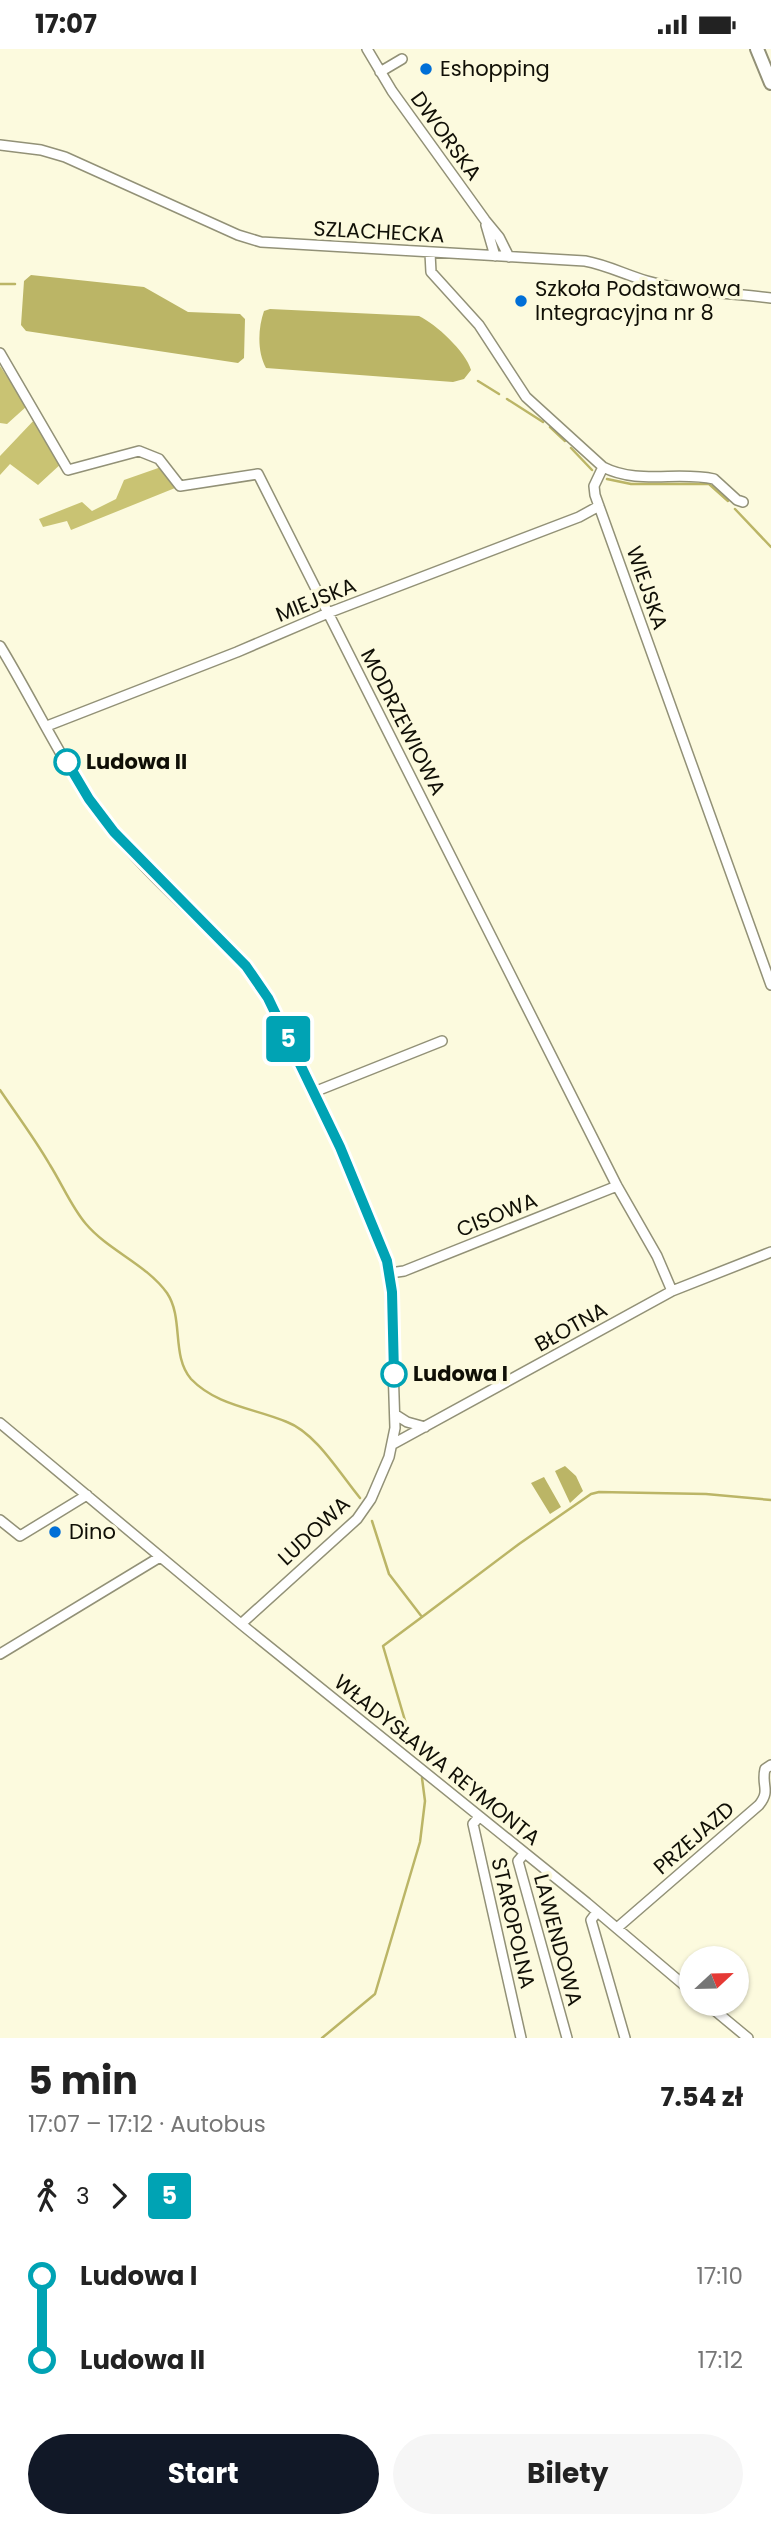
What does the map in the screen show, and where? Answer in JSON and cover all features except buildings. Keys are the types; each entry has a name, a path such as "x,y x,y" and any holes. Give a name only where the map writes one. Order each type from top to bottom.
{"main road":[{"path":"757,49 771,83"}],"street":[{"name":"DWORSKA","path":"367,49 380,72 499,237 509,257"},
{"path":"380,72 402,59"},
{"name":"SZLACHECKA","path":"0,145 41,150 65,157 238,235 261,242 585,261 647,281 771,298"},
{"name":"DWORSKA","path":"485,221 495,256"},
{"path":"430,253 431,272 479,325 526,397 603,467 623,476 714,479 737,500 743,502"},
{"name":"MODRZEWIOWA","path":"0,353 68,470 139,451 159,459 180,486 258,474 617,1186 657,1256 672,1291"},
{"name":"WIEJSKA","path":"603,467 594,486 599,506 771,985"},
{"name":"MIEJSKA","path":"47,726 237,652 328,613 579,517 599,506"},
{"name":"LUDOWA","path":"0,646 89,799 114,832 246,966 258,982 314,1092 376,1233 390,1273 396,1415 393,1444 371,1499 357,1519 241,1624"},
{"path":"314,1092 442,1041"},
{"name":"CISOWA","path":"390,1273 404,1271 617,1186"},
{"name":"BŁOTNA","path":"393,1444 672,1291 771,1252"},
{"path":"396,1415 407,1422 425,1427"},
{"name":"WŁADYSŁAWA REYMONTA","path":"0,1423 241,1624 679,1981"},
{"path":"0,1520 20,1536 87,1495"},
{"path":"0,1654 160,1557"},
{"name":"PRZEJAZD","path":"617,1928 759,1805 766,1797 765,1769 771,1765"},
{"name":"STAROPOLNA","path":"479,1817 473,1824 521,2038"},
{"name":"LAWENDOWA","path":"524,1854 518,1861 567,2038"},
{"path":"597,1912 591,1920 625,2038"},
{"path":"721,2016 748,2038"}],"shaded area":[{"path":"31,275 144,287 188,312 240,314 245,319 244,358 238,363 26,331 21,325 24,281"},
{"path":"270,309 419,316 450,339 471,370 464,379 453,382 266,368 261,355 260,332 264,311"},
{"path":"0,366 27,406 7,424 0,423"},
{"path":"37,417 63,462 38,485 10,464 0,475 0,456"},
{"path":"164,466 180,486 71,530 67,521 43,527 39,519 82,502 92,511 116,499 124,480"},
{"path":"565,1466 576,1476 583,1491 570,1503 555,1471"},
{"path":"544,1477 561,1507 550,1514 531,1483"}],"waterway":[{"path":"0,284 15,284"},
{"path":"478,381 499,394"},
{"path":"507,399 543,422"},
{"path":"550,427 565,441"},
{"path":"571,448 592,470"},
{"path":"607,479 631,484 709,484 728,501"},
{"path":"735,509 771,547"},
{"path":"0,1090 38,1146 81,1218 95,1234 149,1274 167,1293 175,1314 181,1359 191,1379 224,1401 298,1427 318,1445 360,1498"},
{"path":"372,1521 389,1574 422,1617 591,1494 706,1494 771,1500"},
{"path":"414,1751 383,1646 422,1617"},
{"path":"322,2038 375,1994 420,1842 425,1801 422,1778"}],"bus line":[{"name":"5","path":"67,762 89,799 114,832 246,966 268,998 340,1147 387,1261 392,1292 394,1374"}],"place":[{"name":"Eshopping","path":"426,69"},
{"name":"Szkoła Podstawowa Integracyjna nr 8","path":"521,301"},
{"name":"Ludowa II","path":"67,762"},
{"name":"Ludowa I","path":"394,1374"},
{"name":"Dino","path":"55,1532"}]}
